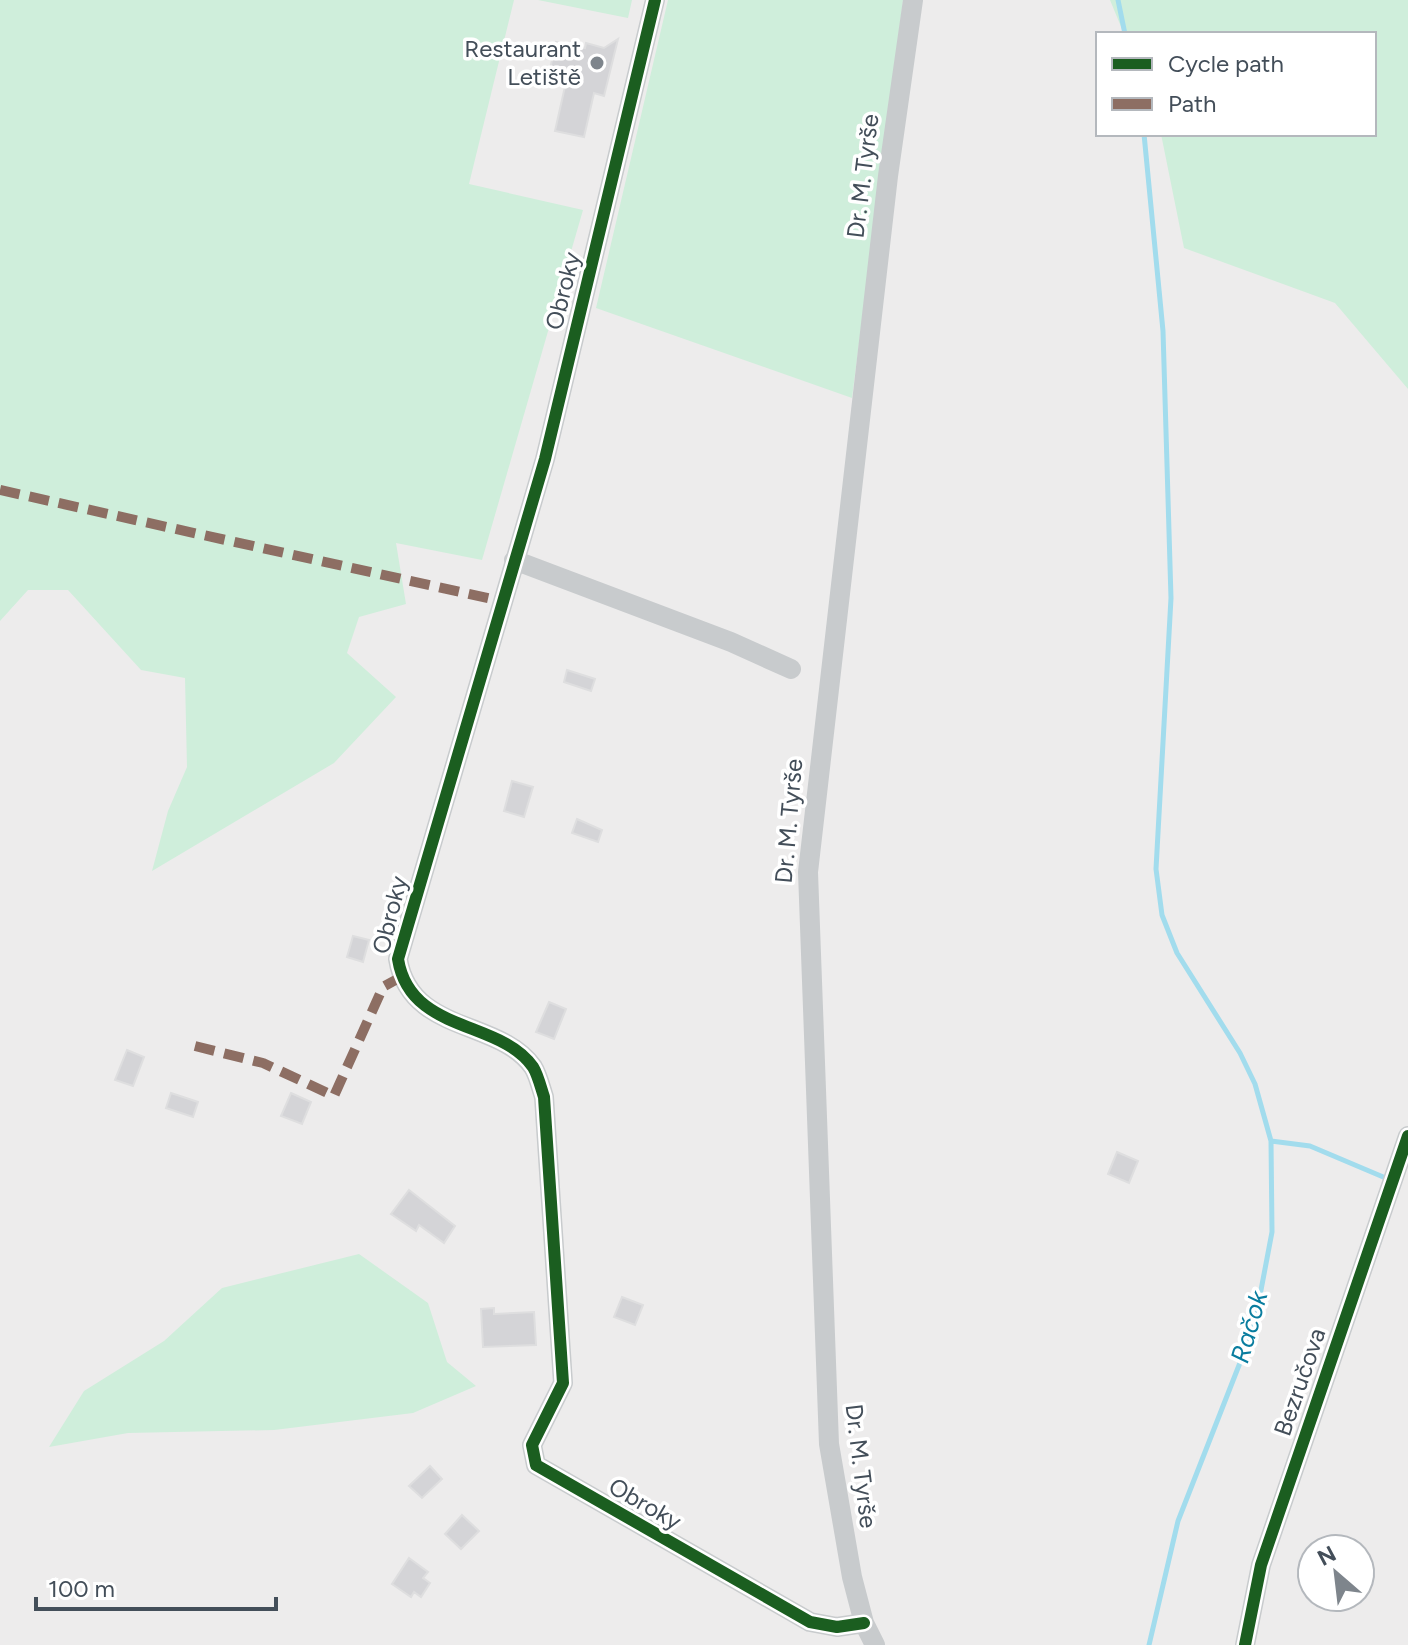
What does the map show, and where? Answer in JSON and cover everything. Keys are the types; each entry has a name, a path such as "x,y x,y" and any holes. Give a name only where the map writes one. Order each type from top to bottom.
{"street":[{"name":"Obroky","path":"655,0 545,459 398,959 402,982 424,1006 514,1051 533,1067 544,1097 563,1383 532,1445 536,1465 810,1622 837,1627 864,1623"},
{"name":"Dr. M. Tyrše","path":"875,1645 864,1623 840,1521 829,1444 808,872 886,191 913,0"},
{"path":"514,560 731,642 791,669"},
{"name":"Bezručova","path":"1245,1645 1261,1565 1407,1145"}],"green space":[{"path":"0,0 514,0 469,184 583,210 482,560 396,543 406,604 359,617 347,653 396,697 334,763 152,871 168,811 187,767 185,678 141,670 68,590 28,590 0,621"},
{"path":"538,0 632,0 628,18"},
{"path":"668,0 903,0 852,398 596,308"},
{"path":"1110,0 1408,0 1408,389 1335,303 1184,248 1161,136 1376,136 1376,32 1123,32"},
{"path":"359,1254 428,1303 447,1362 476,1386 413,1413 274,1430 128,1433 49,1447 84,1391 164,1341 222,1288"}],"building":[{"path":"618,39 604,96 594,93 584,137 555,131 568,73 550,69 556,42 585,48 586,43 604,48"},
{"path":"567,670 595,679 591,691 564,682"},
{"path":"512,781 533,787 524,817 504,811"},
{"path":"577,819 602,830 598,842 572,833"},
{"path":"353,936 369,940 363,962 347,957"},
{"path":"549,1002 566,1009 554,1039 536,1032"},
{"path":"127,1050 144,1057 133,1086 115,1080"},
{"path":"171,1093 198,1102 193,1117 166,1108"},
{"path":"291,1093 311,1102 302,1124 281,1116"},
{"path":"1117,1152 1138,1161 1129,1183 1108,1174"},
{"path":"409,1190 455,1226 444,1243 419,1225 416,1231 391,1214"},
{"path":"622,1297 643,1305 635,1325 614,1317"},
{"path":"494,1308 494,1314 534,1312 536,1345 483,1347 481,1309"},
{"path":"430,1466 442,1479 422,1498 409,1486"},
{"path":"462,1515 479,1531 461,1549 445,1534"},
{"path":"409,1558 428,1572 423,1578 430,1583 421,1597 414,1592 411,1597 392,1584"}],"waterway":[{"path":"1118,0 1125,32"},
{"path":"1144,136 1163,331 1171,598 1156,869 1162,915 1177,953 1240,1053 1255,1084 1271,1141"},
{"name":"Račok","path":"1149,1645 1178,1521 1254,1327 1272,1232 1271,1141 1310,1146 1388,1179"}],"marked path":[{"path":"0,490 501,601"},
{"path":"195,1046 263,1063 334,1096 383,987 401,977"}],"cycle path":[{"path":"655,0 545,459 398,959 406,983 420,1001 437,1013 500,1040 518,1052 533,1067 544,1097 563,1383 532,1445 536,1465 810,1622 837,1627 864,1623"},
{"path":"1245,1645 1261,1565 1408,1136"}],"place":[{"name":"Restaurant Letiště","path":"597,63"}]}
